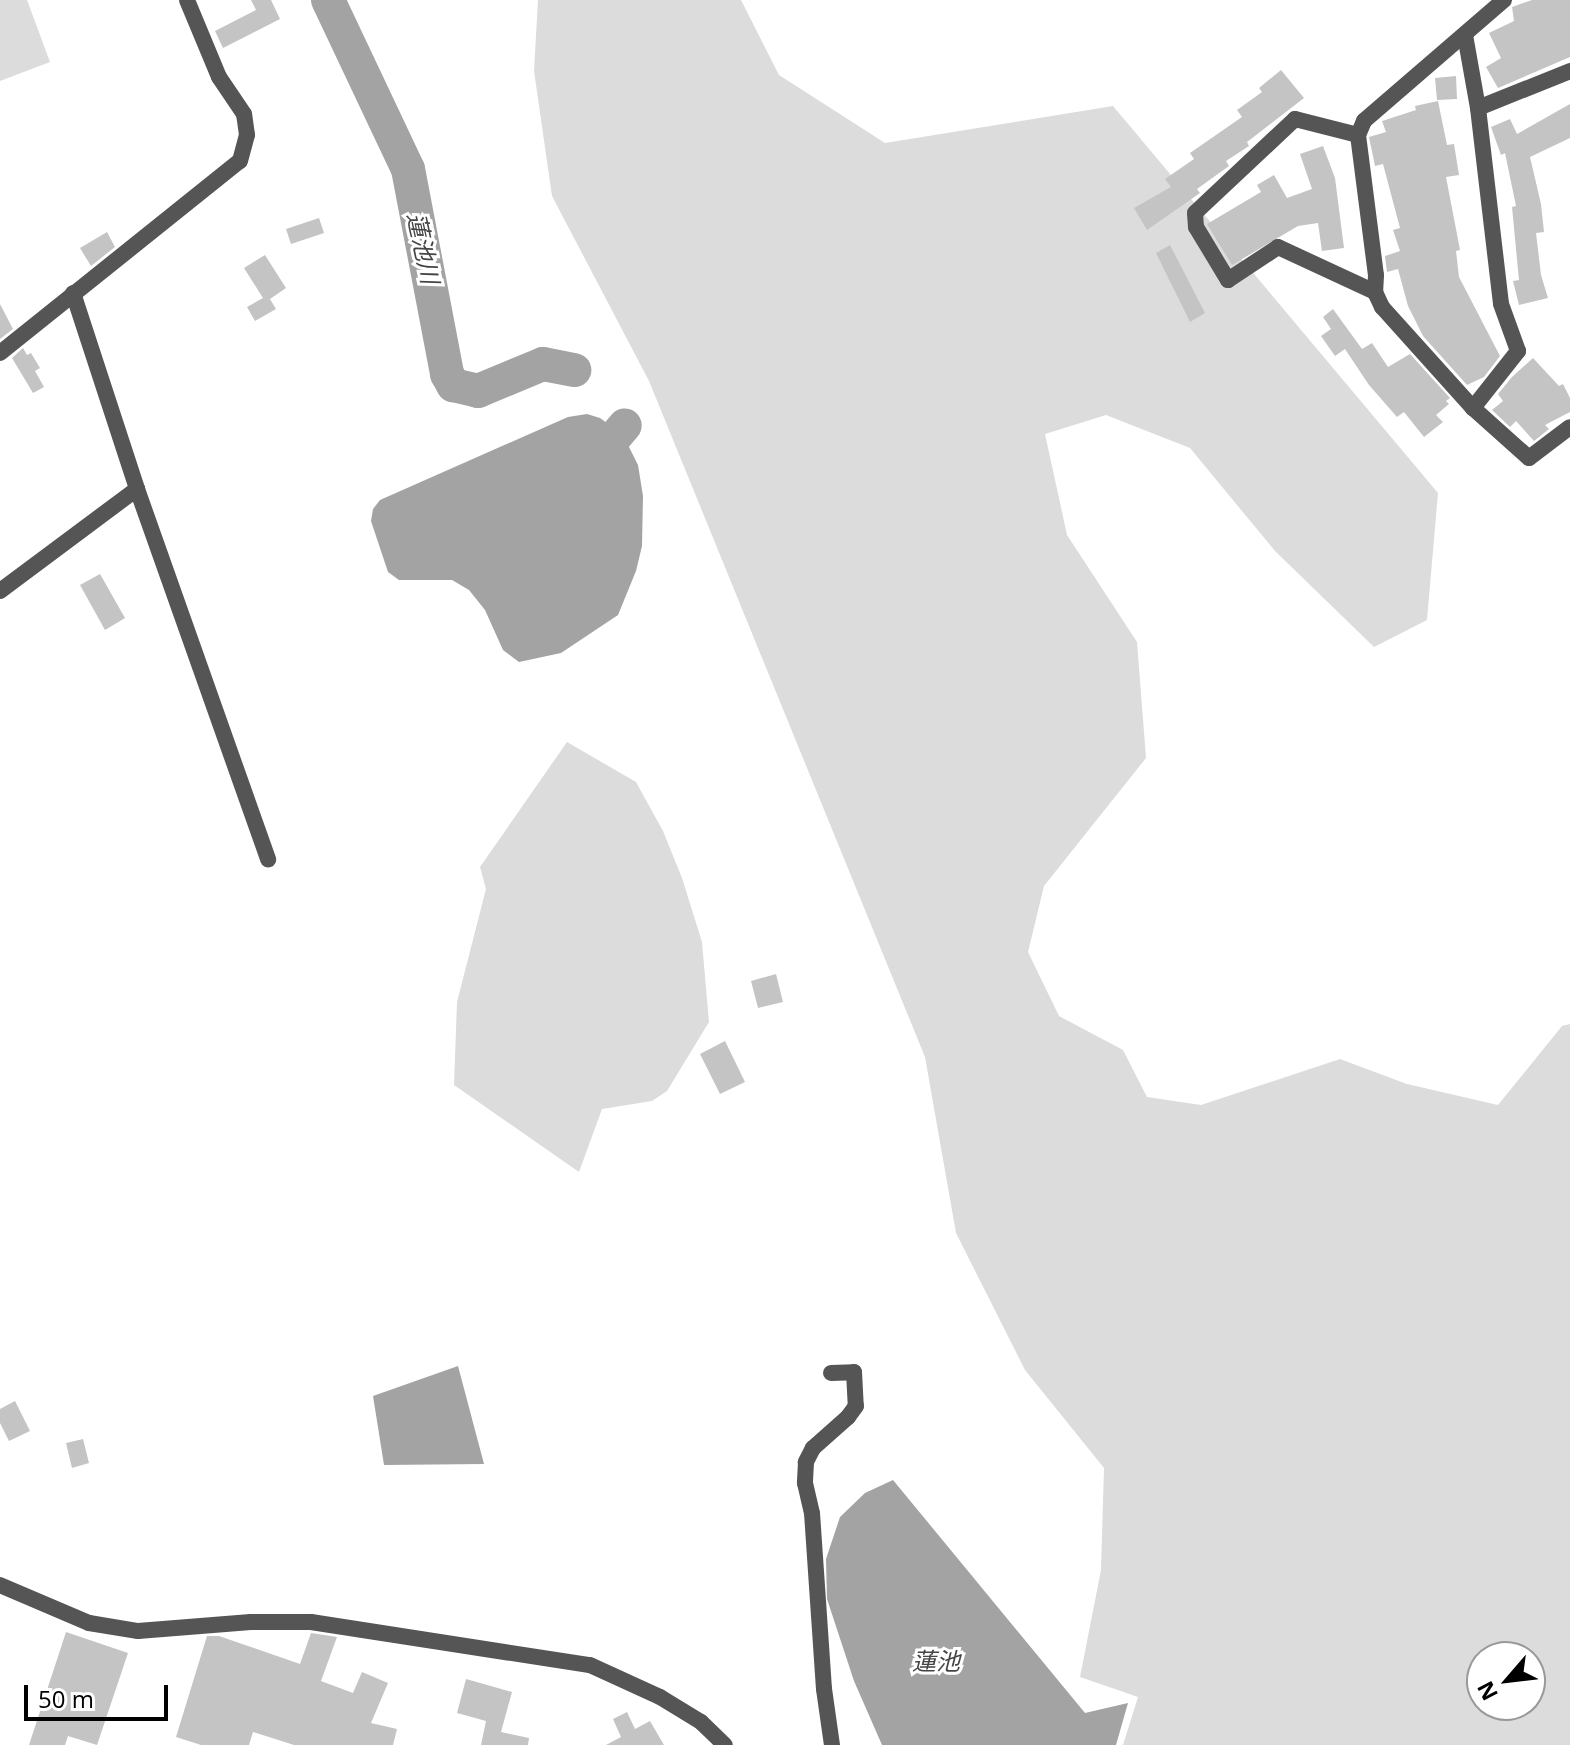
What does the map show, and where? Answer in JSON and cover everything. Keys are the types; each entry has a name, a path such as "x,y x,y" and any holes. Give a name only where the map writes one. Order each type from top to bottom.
{"street":[{"path":"0,353 240,161 247,135 244,114 219,77 187,0"},
{"path":"1504,0 1364,121 1358,135 1376,275 1375,292 1382,307 1473,408 1529,458 1570,427"},
{"path":"1465,35 1478,108 1501,304 1518,351 1473,408"},
{"path":"1478,108 1570,71"},
{"path":"1358,135 1295,119 1195,213 1196,227 1228,280 1278,247 1375,292"},
{"path":"73,293 137,489 268,859"},
{"path":"0,591 137,489"},
{"path":"831,1373 854,1372 856,1406 813,1448 806,1462 805,1483 812,1513 824,1689 832,1745"},
{"path":"0,1585 89,1623 138,1631 251,1622 311,1622 590,1665 670,1703 701,1722 725,1745"}],"shaded area":[{"path":"0,0 27,0 50,62 0,81"},
{"path":"538,0 741,0 779,75 885,143 1113,106 1438,493 1427,620 1374,647 1275,551 1190,448 1106,415 1045,434 1067,535 1137,642 1146,758 1044,886 1028,952 1059,1016 1123,1050 1147,1097 1201,1105 1340,1059 1407,1084 1498,1105 1562,1026 1570,1024 1570,1745 1123,1745 1138,1697 1080,1677 1101,1570 1104,1468 1025,1370 956,1233 925,1057 649,381 552,196 534,71"},
{"path":"567,742 636,782 663,831 702,942 709,1022 667,1091 652,1101 602,1109 579,1172 454,1085 457,1002 486,889 480,867"}],"water":[{"path":"587,414 600,418 623,435 638,465 643,496 642,546 636,571 618,615 561,653 519,662 503,650 485,610 469,590 452,580 399,580 388,572 371,521 373,509 380,500 568,417"},
{"path":"458,1366 484,1464 384,1465 373,1396"},
{"name":"蓮池","path":"893,1480 1085,1713 1128,1703 1116,1745 882,1745 854,1681 827,1599 826,1559 840,1517 865,1493"}],"building":[{"path":"251,0 271,0 280,19 223,48 215,31 256,10"},
{"path":"1532,0 1570,0 1570,57 1498,88 1486,67 1501,58 1489,33 1514,21 1512,7"},
{"path":"1281,70 1304,98 1247,142 1249,146 1226,161 1229,166 1197,189 1200,193 1147,230 1134,208 1171,187 1165,179 1194,159 1190,153 1242,117 1237,110 1262,92 1259,88"},
{"path":"1456,76 1457,99 1437,100 1435,78"},
{"path":"1438,101 1447,145 1454,144 1459,175 1446,177 1460,250 1456,251 1459,277 1500,356 1484,377 1467,385 1423,336 1408,306 1398,269 1387,272 1385,256 1400,251 1393,230 1400,228 1383,164 1375,166 1369,137 1386,132 1382,121 1416,110 1415,106"},
{"path":"1570,104 1570,138 1530,157 1541,204 1544,232 1536,233 1541,275 1548,298 1519,305 1513,281 1519,280 1512,207 1516,206 1505,153 1501,155 1491,127 1510,119 1517,134"},
{"path":"1323,146 1335,178 1344,248 1322,251 1318,223 1298,226 1232,265 1207,224 1261,192 1257,185 1274,175 1287,198 1312,189 1300,154"},
{"path":"319,218 324,233 291,244 286,229"},
{"path":"107,232 115,247 91,266 80,248"},
{"path":"1170,245 1205,313 1190,322 1156,253"},
{"path":"265,255 286,288 270,299 276,309 255,321 247,307 263,298 244,268"},
{"path":"0,304 13,329 0,339"},
{"path":"1333,309 1362,349 1372,343 1388,367 1410,354 1450,398 1446,401 1449,404 1436,415 1443,422 1424,437 1404,412 1397,417 1369,385 1345,349 1335,356 1321,336 1331,329 1323,317"},
{"path":"23,348 27,355 31,353 40,368 35,371 44,387 33,393 12,358"},
{"path":"1533,358 1559,386 1563,384 1570,398 1570,412 1545,425 1549,429 1534,441 1516,421 1510,427 1492,410 1503,401 1498,394"},
{"path":"100,574 125,618 105,630 80,585"},
{"path":"776,974 783,1002 758,1008 751,981"},
{"path":"725,1041 745,1082 720,1094 700,1054"},
{"path":"15,1401 30,1431 9,1441 0,1423 0,1409"},
{"path":"83,1439 89,1463 72,1468 66,1443"},
{"path":"66,1632 128,1653 97,1745 68,1736 65,1745 29,1745"},
{"path":"311,1633 337,1637 321,1681 353,1693 362,1672 388,1683 371,1723 397,1729 393,1745 294,1745 253,1732 249,1745 201,1745 176,1737 207,1636 219,1636 300,1664"},
{"path":"466,1679 512,1692 501,1732 529,1738 528,1745 481,1745 486,1721 457,1713"},
{"path":"627,1712 635,1729 650,1721 664,1745 606,1745 621,1737 613,1719"}],"waterway":[{"name":"蓮池川","path":"328,0 408,169 447,374 453,385 478,391 543,364 574,370"},
{"name":"蓮池川","path":"591,465 625,425"}]}
